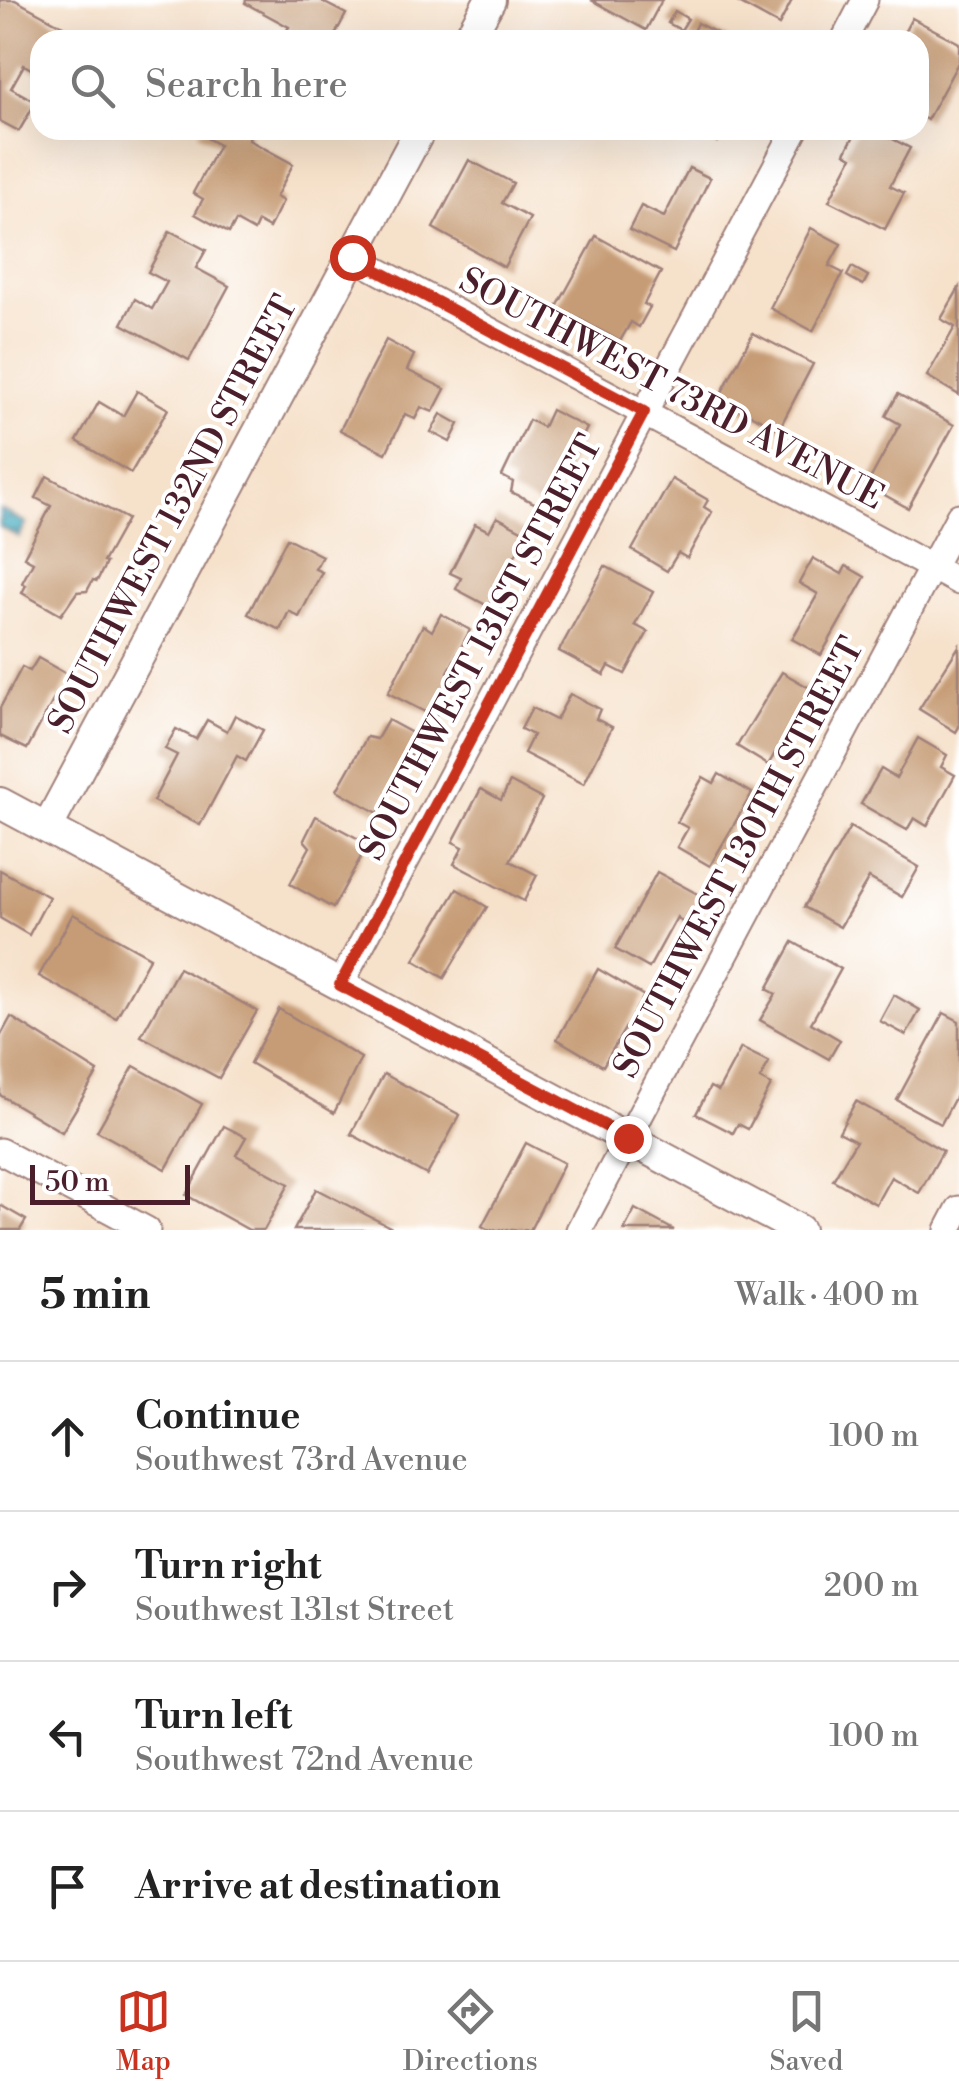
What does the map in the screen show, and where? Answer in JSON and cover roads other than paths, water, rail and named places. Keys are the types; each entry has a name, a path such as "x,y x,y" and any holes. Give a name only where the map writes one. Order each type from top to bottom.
{"street":[{"path":"474,30 490,0"},
{"path":"849,30 865,0"},
{"name":"SOUTHWEST 132ND STREET","path":"47,828 415,140"},
{"name":"SOUTHWEST 131ST STREET","path":"340,985 790,140"},
{"name":"SOUTHWEST 73RD AVENUE","path":"352,257 959,582"},
{"name":"SOUTHWEST 130TH STREET","path":"579,1230 959,516"},
{"path":"0,803 799,1230"},
{"path":"0,1151 147,1230"},
{"path":"948,1230 959,1209"}],"water":[{"path":"0,509 26,523 19,537 0,527"}]}
